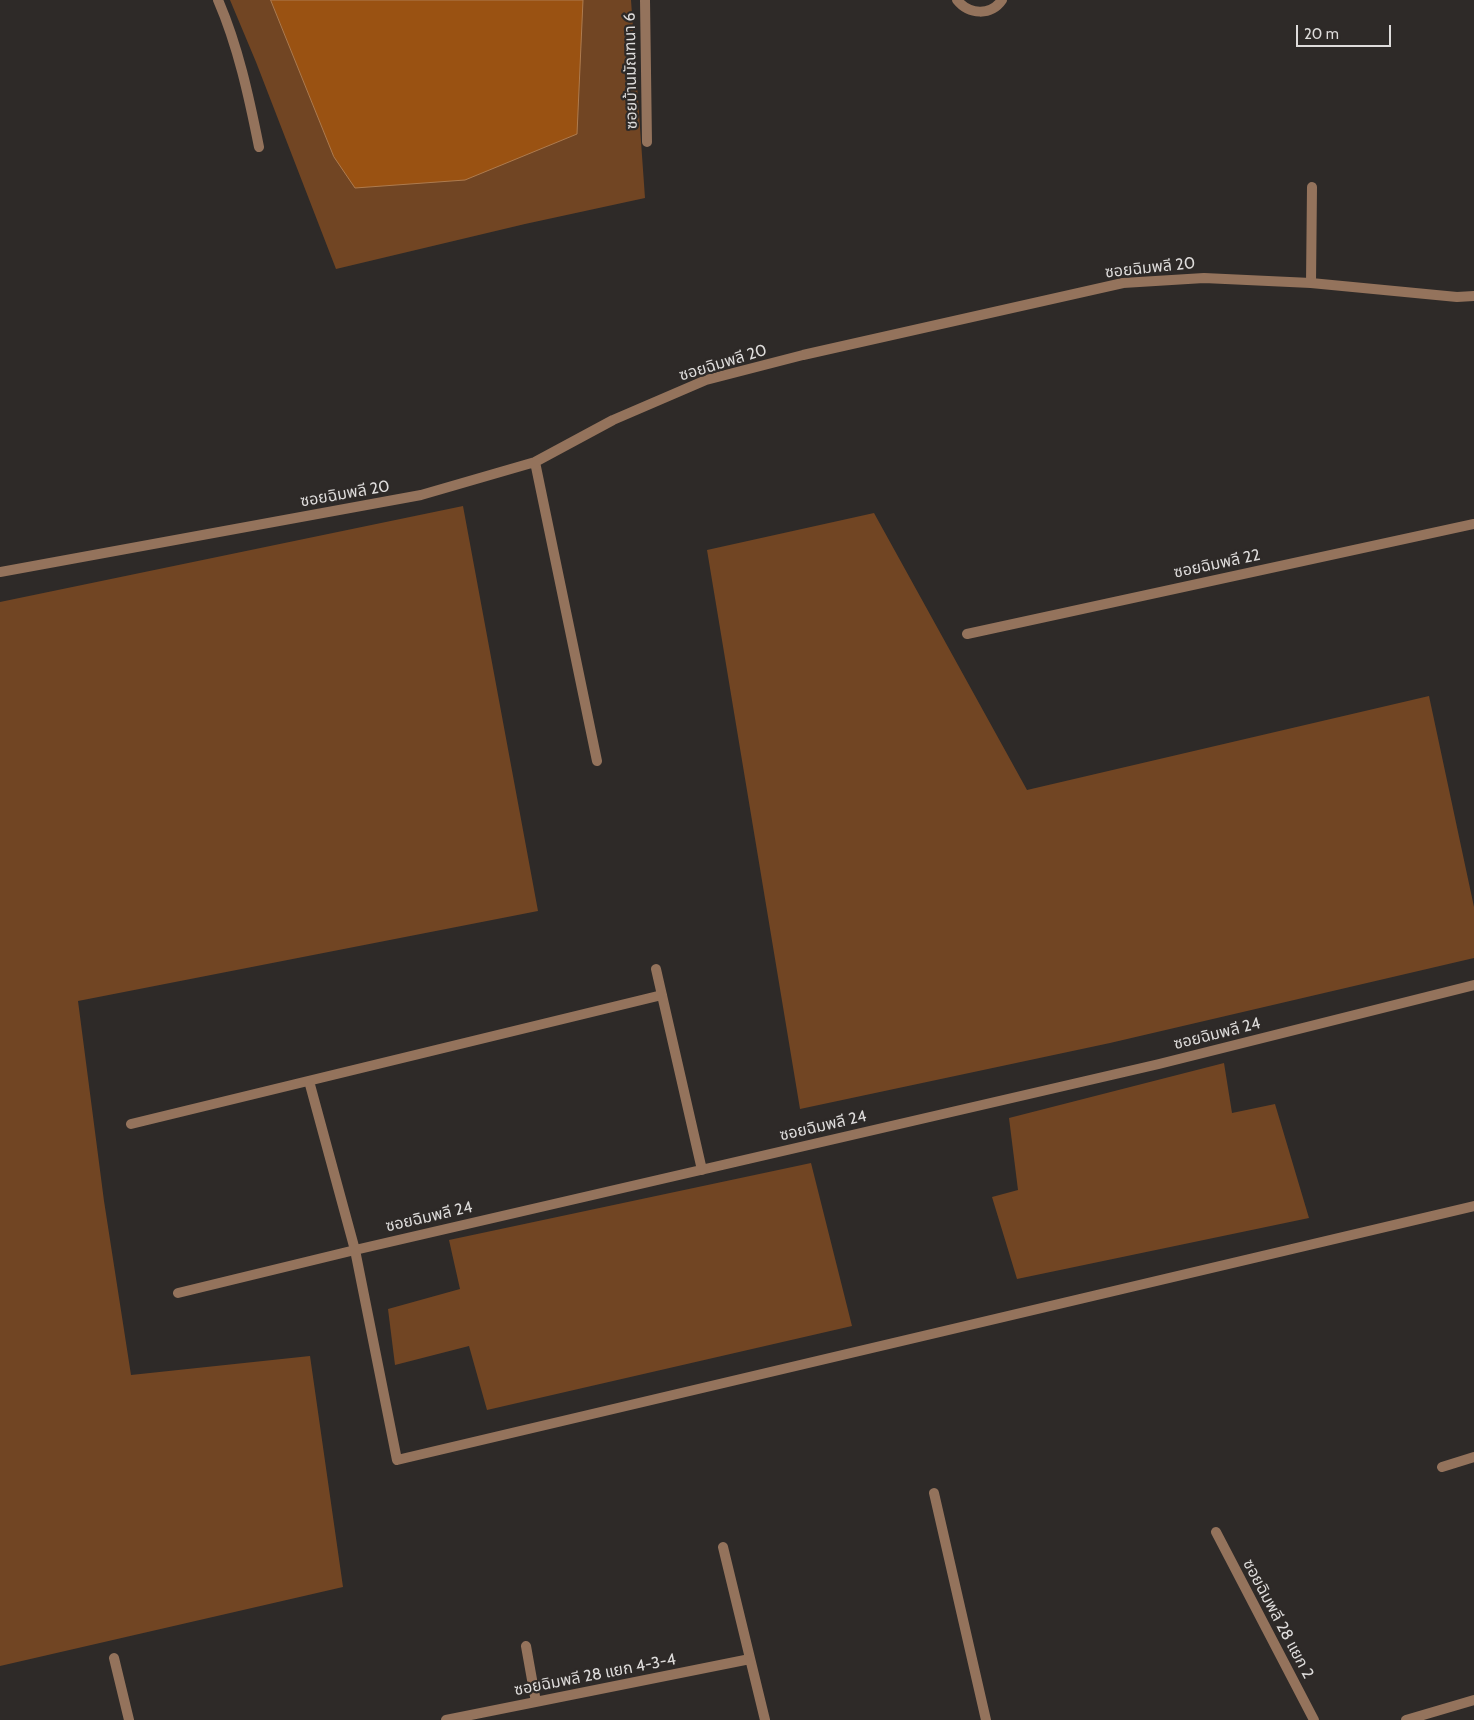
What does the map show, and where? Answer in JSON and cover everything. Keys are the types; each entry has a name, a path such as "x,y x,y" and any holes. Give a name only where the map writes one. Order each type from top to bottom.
{"street":[{"path":"218,0 224,13 247,87 259,147"},
{"name":"ซอยบ้านมัณฑนา 6","path":"645,0 647,142"},
{"path":"957,0 965,8 974,12 983,12 992,9 1002,0"},
{"path":"1311,284 1312,187"},
{"name":"ซอยฉิมพลี 20","path":"0,572 421,495 535,462 613,420 706,380 802,355 1123,283 1204,278 1311,284 1457,297 1474,296"},
{"path":"535,462 597,761"},
{"name":"ซอยฉิมพลี 22","path":"967,634 1474,524"},
{"path":"656,969 702,1170"},
{"name":"ซอยฉิมพลี 24","path":"178,1293 355,1250 1159,1064 1474,985"},
{"path":"131,1124 662,995"},
{"path":"309,1081 355,1250 397,1460 1474,1206"},
{"path":"1442,1467 1474,1457"},
{"path":"934,1493 986,1720"},
{"name":"ซอยฉิมพลี 28 แยก 2","path":"1216,1532 1314,1720"},
{"path":"723,1547 765,1720"},
{"path":"526,1646 536,1702"},
{"path":"114,1658 129,1720"},
{"name":"ซอยฉิมพลี 28 แยก 4-3-4","path":"446,1720 750,1658"},
{"path":"1406,1720 1474,1700"}],"shaded area":[{"path":"230,0 631,0 645,198 525,224 336,269"},
{"path":"271,0 583,0 577,134 465,180 355,188 334,157"},
{"path":"463,506 538,911 78,1001 104,1201 131,1375 310,1356 343,1587 0,1666 0,602"},
{"path":"874,513 1027,790 1429,696 1474,907 1474,958 1110,1043 800,1109 707,550"},
{"path":"1224,1063 1232,1113 1275,1104 1309,1218 1017,1279 992,1197 1018,1190 1009,1118"},
{"path":"811,1163 852,1326 487,1410 469,1346 395,1365 388,1309 460,1289 449,1240"}]}
